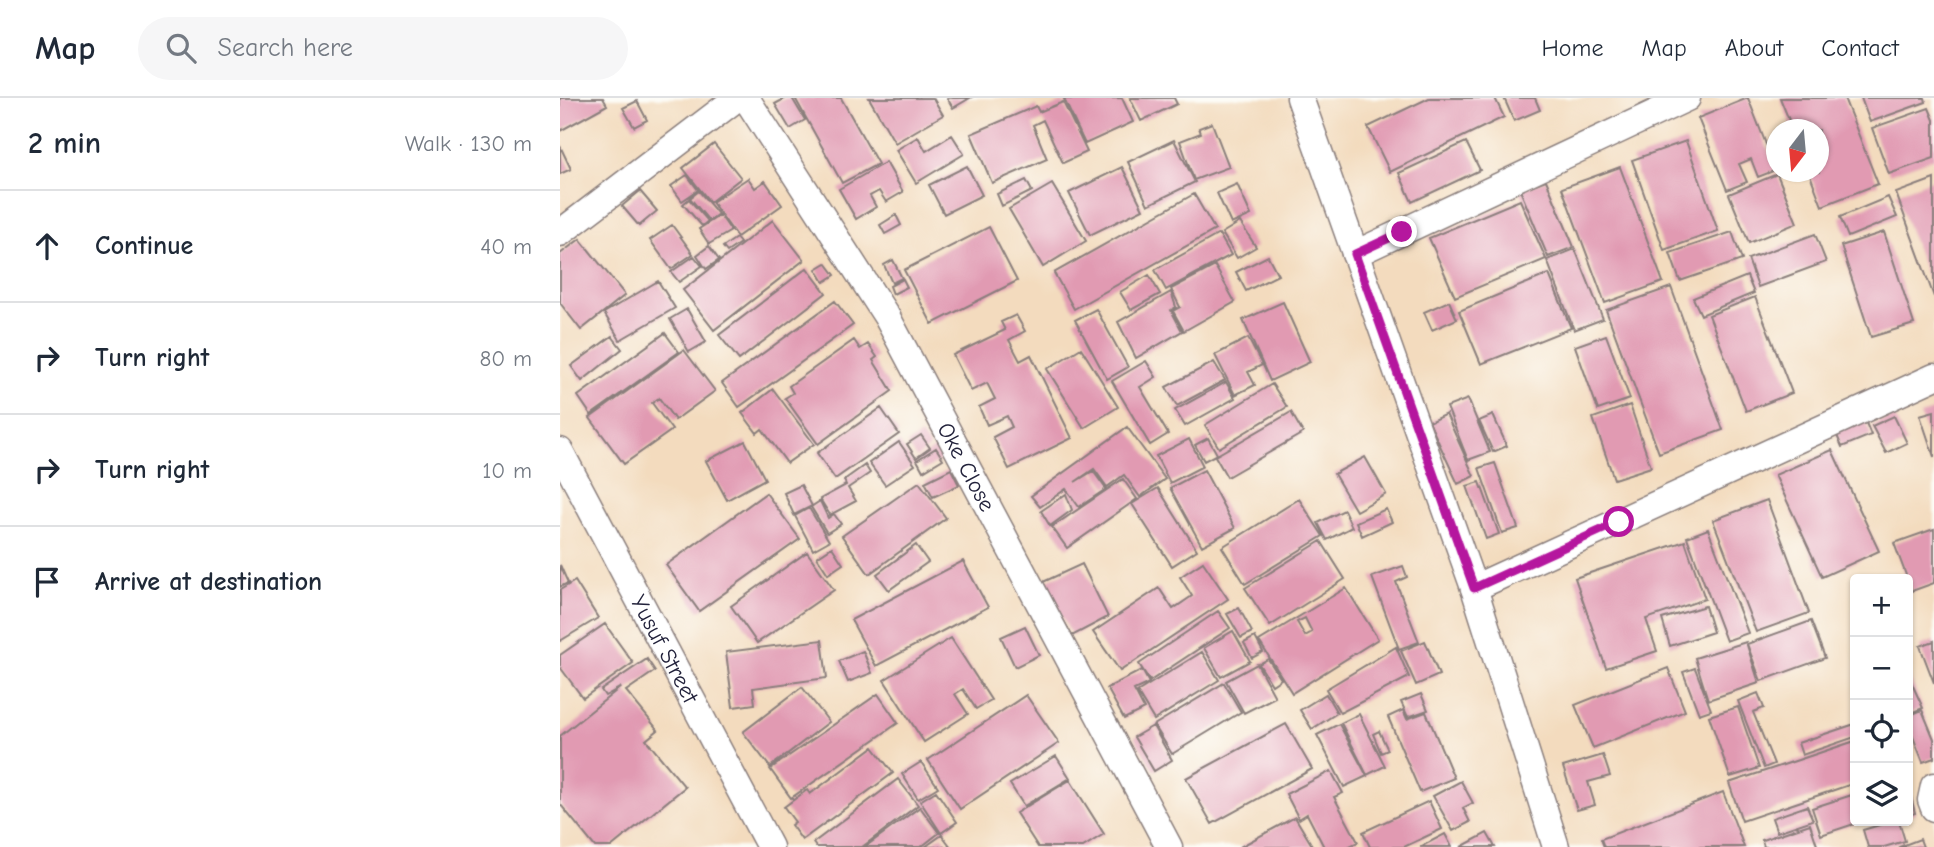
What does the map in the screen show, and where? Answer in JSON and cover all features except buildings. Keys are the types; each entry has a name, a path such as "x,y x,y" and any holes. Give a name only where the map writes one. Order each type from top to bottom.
{"street":[{"path":"560,233 737,98"},
{"name":"Oke Close","path":"746,98 887,317 1169,847"},
{"path":"1300,98 1474,588 1556,847"},
{"path":"1355,254 1687,98"},
{"path":"1474,588 1934,377"},
{"name":"Yusuf Street","path":"560,451 770,847"},
{"path":"1934,786 1934,808"}],"route":[{"path":"1402,232 1355,254 1474,588 1619,522"}]}
